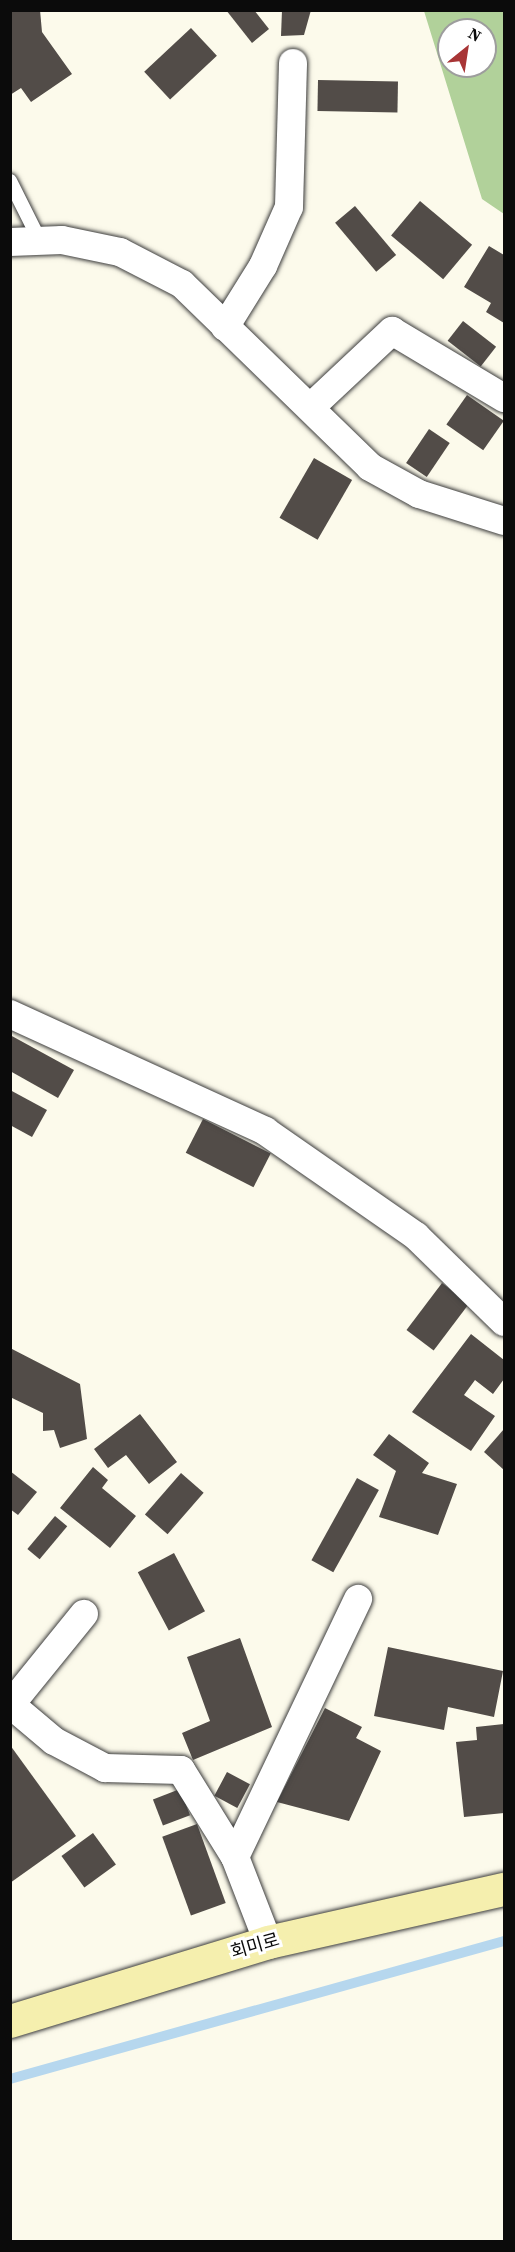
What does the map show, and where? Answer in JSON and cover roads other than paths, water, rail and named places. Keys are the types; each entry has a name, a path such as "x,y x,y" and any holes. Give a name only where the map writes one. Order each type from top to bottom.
{"street":[{"path":"225,327 263,266 289,207 293,63"},
{"path":"10,242 39,239 120,252 182,284 225,327 312,406 370,466 419,494 504,521"},
{"path":"312,406 392,331 480,378 504,398"},
{"path":"10,1014 266,1131 416,1236 504,1322"},
{"path":"235,1857 358,1599"},
{"path":"84,1614 11,1704 54,1741 105,1768 181,1770 235,1857 268,1942"},
{"name":"회미로","path":"10,2021 268,1942 504,1889"}],"lane":[{"path":"10,182 39,239"}],"waterway":[{"path":"10,2079 504,1941"}]}
